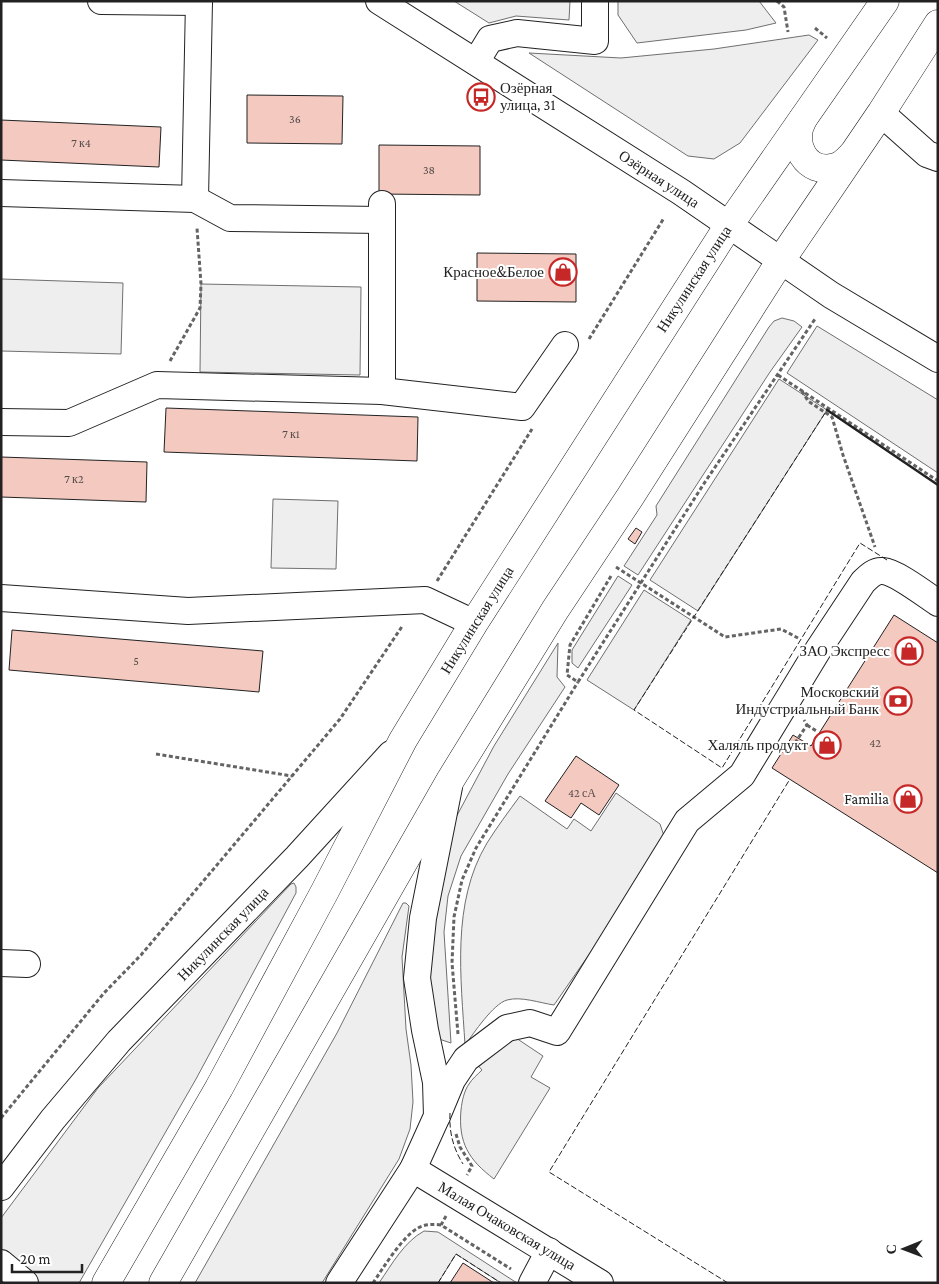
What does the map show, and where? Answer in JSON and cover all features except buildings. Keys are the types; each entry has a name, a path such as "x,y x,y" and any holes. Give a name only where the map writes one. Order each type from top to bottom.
{"main road":[{"name":"Никулинская улица","path":"403,740 474,622 729,225 885,1"},
{"path":"163,1283 451,779 555,610 636,489 781,260 881,113 938,24"},
{"path":"803,118 798,126 797,145 801,154 808,161 816,166 836,167 852,155"},
{"path":"106,1283 219,1088 326,891 403,740"}],"street":[{"path":"101,1 199,2 195,199"},
{"name":"Озёрная улица","path":"380,1 681,192 831,295 938,359"},
{"path":"476,62 490,40 517,33 595,41 595,1"},
{"path":"881,113 927,154 938,158"},
{"path":"1,193 195,199 230,218 381,212 382,391"},
{"path":"1,422 69,423 157,385 382,391 522,407 575,344"},
{"path":"339,1283 414,1169 452,1080 466,1059 506,1028 530,1023 557,1032 687,821 742,775 818,650 863,582 871,574 883,571 897,577 938,603"},
{"path":"1,598 188,611 425,600 474,622"},
{"name":"Никулинская улица","path":"1,1187 53,1119 119,1041 297,858 403,740"},
{"path":"436,1116 436,1082 425,1030 418,978 423,918 451,779"},
{"path":"1,963 28,964"},
{"name":"Малая Очаковская улица","path":"414,1169 600,1283"},
{"path":"532,1283 549,1251"},
{"path":"1,1263 25,1283"}],"path":[{"path":"777,1 784,8 788,32"},
{"path":"815,28 827,38"},
{"path":"157,385 200,308 201,284 195,199"},
{"path":"575,344 664,218"},
{"path":"458,1042 452,963 454,917 462,880 476,848 578,682 704,485 815,319"},
{"path":"778,375 938,481"},
{"path":"802,391 808,402 832,417 843,455 862,505 883,571"},
{"path":"1,1118 104,993 141,955 340,719 409,616 425,600 536,424"},
{"path":"578,682 567,675 570,645 620,560"},
{"path":"616,567 725,636 781,629 818,650"},
{"path":"807,725 818,732"},
{"path":"156,754 292,776"},
{"path":"373,1283 399,1246 416,1229 425,1225 441,1225"}],"shaded area":[{"path":"454,1 570,1 569,20 516,16 489,23"},
{"path":"618,1 759,1 776,23 746,30 637,43 618,15"},
{"path":"809,35 818,40 740,143 714,159 688,156 529,53 621,58 714,49"},
{"path":"1,279 123,283 121,354 1,351"},
{"path":"201,284 361,287 360,375 200,372"},
{"path":"782,318 794,321 802,327 770,372 638,575 624,566 657,515 656,506 769,327 774,321"},
{"path":"817,326 938,400 938,473 787,373"},
{"path":"779,379 827,410 698,611 650,580"},
{"path":"273,499 338,501 336,569 271,568"},
{"path":"618,576 632,585 578,668 572,663 572,650"},
{"path":"644,590 691,620 634,710 587,680"},
{"path":"558,643 557,677 565,687 508,774 461,856 448,896 444,932 451,1043 436,1038 424,1015 437,853 494,746"},
{"path":"616,793 660,824 664,836 663,848 554,1005 524,999 507,1000 490,1013 465,1045 461,967 463,916 468,890 476,866 487,843 520,796 567,829 574,819 591,831"},
{"path":"294,883 296,893 196,1079 79,1283 40,1283 32,1274 1,1249 1,1218 98,1088"},
{"path":"403,903 409,906 402,957 413,1102 410,1129 399,1159 322,1283 195,1283 337,1033"},
{"path":"516,1038 543,1056 531,1077 550,1088 494,1179 478,1165 467,1150 461,1132 461,1107 467,1087 482,1070 475,1062"},
{"path":"424,1231 438,1232 517,1283 501,1283 456,1254 438,1283 379,1283 404,1247"}],"fence":[{"path":"887,560 860,543 722,768 634,710 827,410 938,485"},
{"path":"728,1283 549,1172 790,779"},
{"path":"450,1113 452,1140 463,1164"},
{"path":"438,1283 456,1254 501,1283"}],"wall":[{"path":"827,410 938,485"}],"place":[{"name":"Озёрная улица, 31","path":"481,97"},
{"name":"Красное&Белое","path":"563,272"},
{"name":"ЗАО Экспресс","path":"909,651"},
{"name":"Московский Индустриальный Банк","path":"898,701"},
{"name":"Халяль продукт","path":"827,745"},
{"name":"Familia","path":"908,799"}]}
